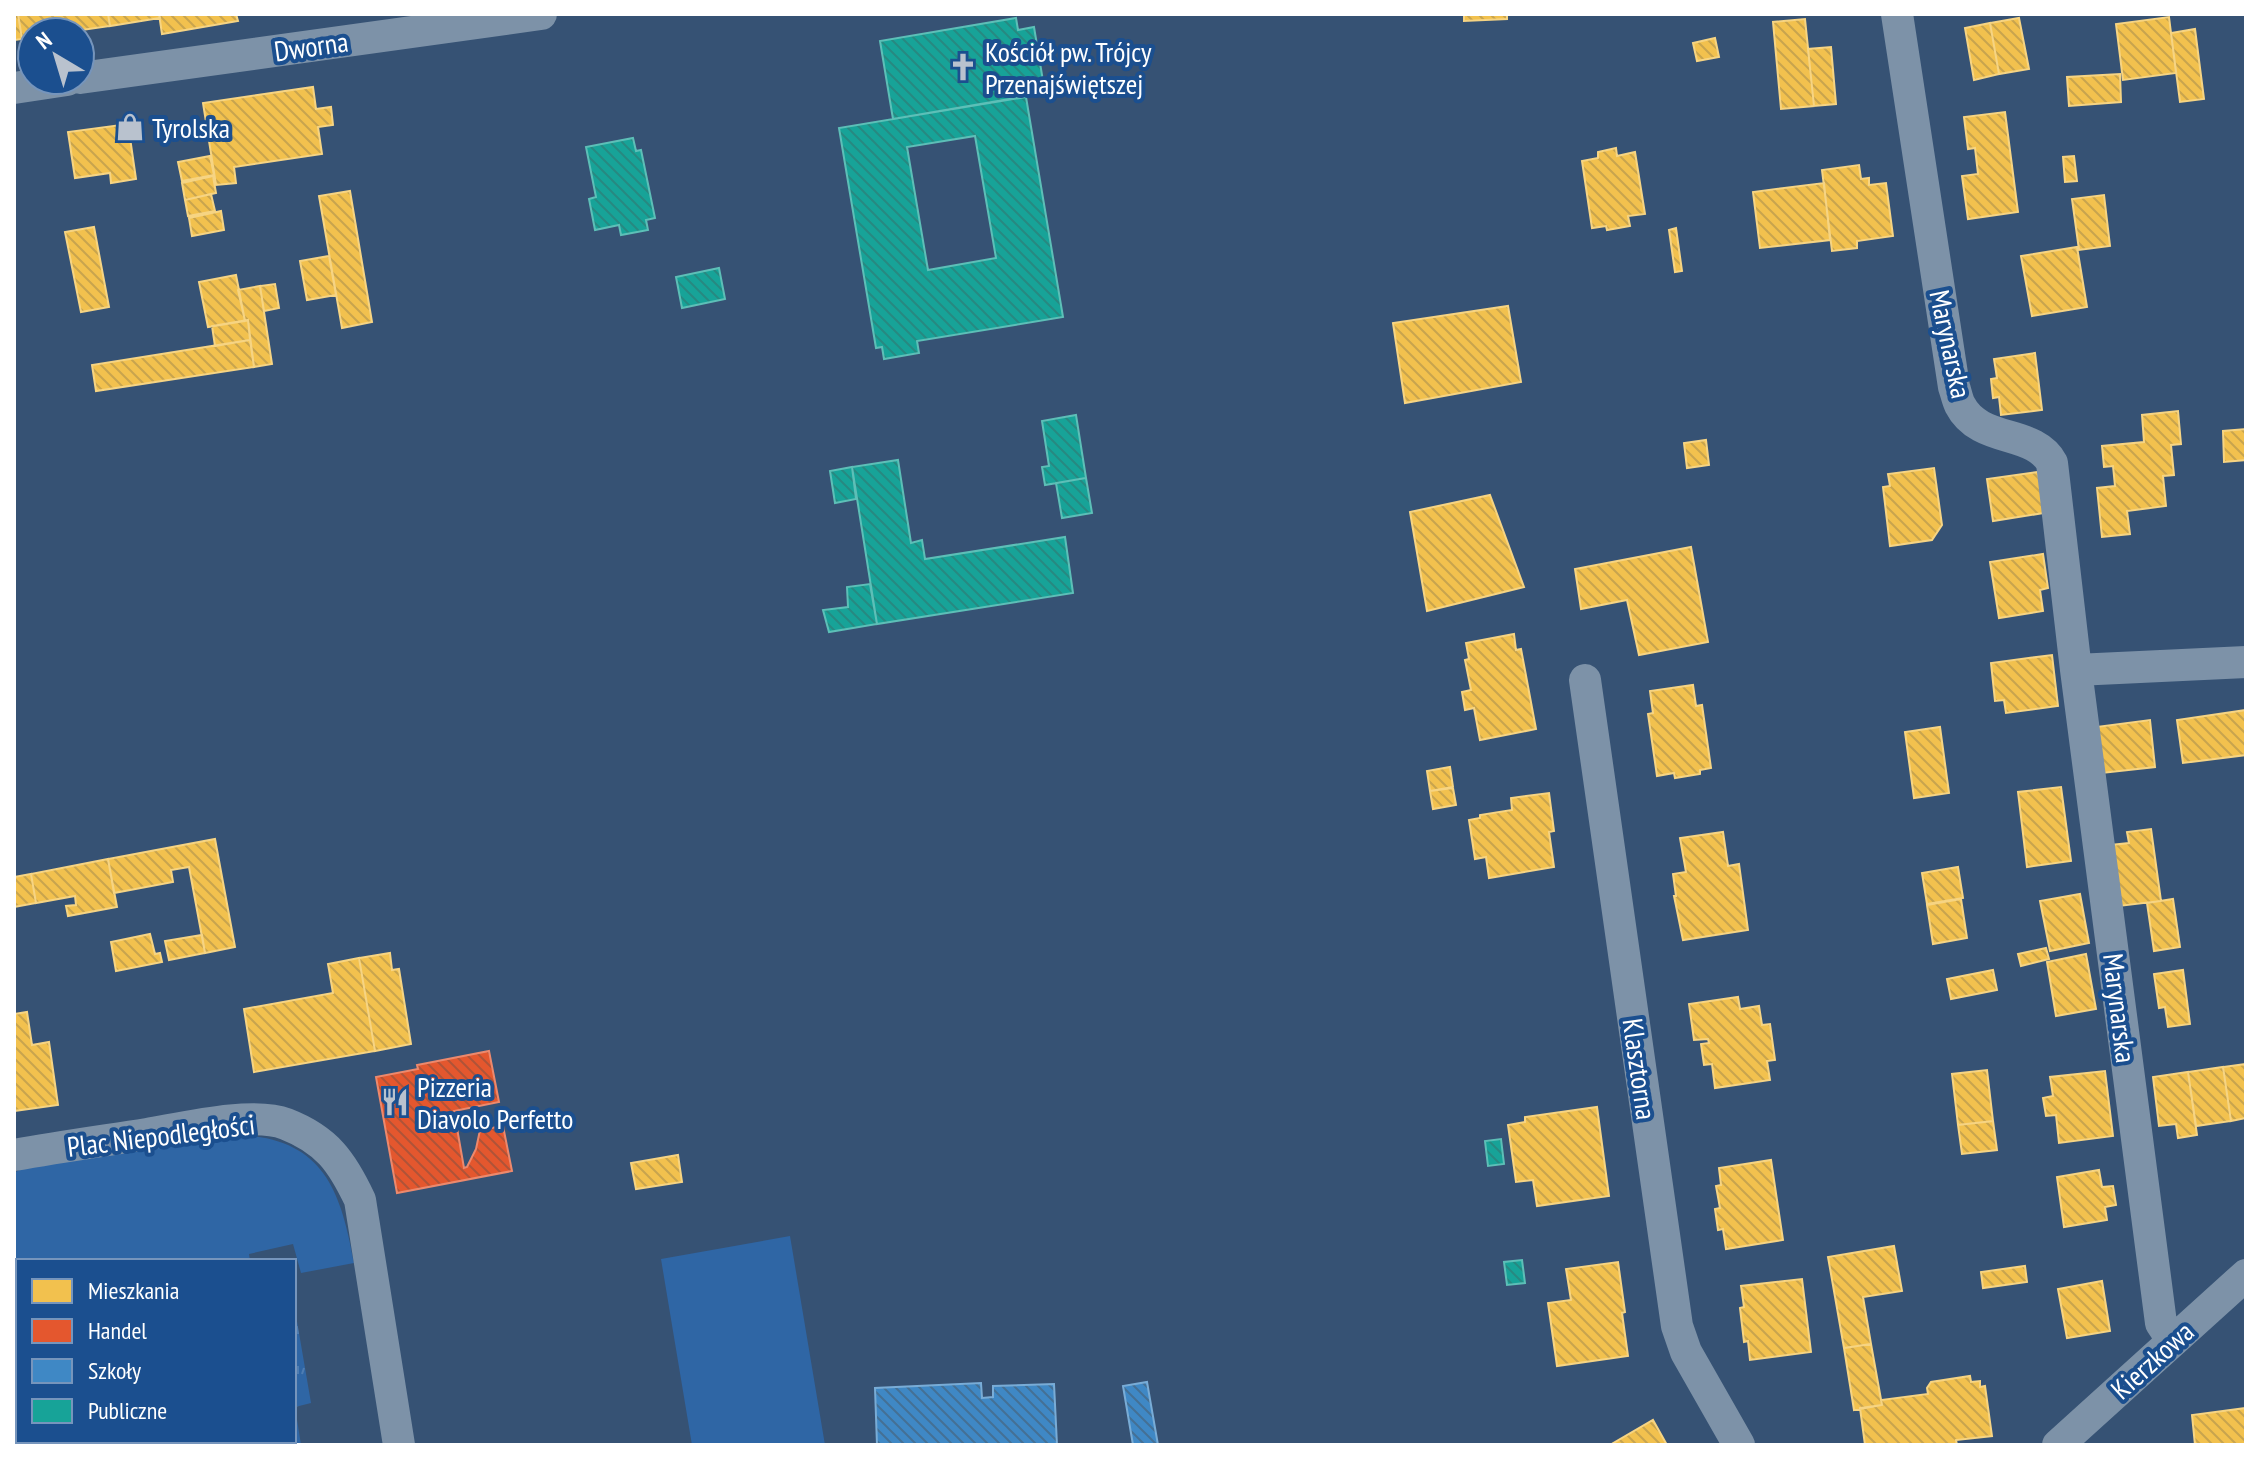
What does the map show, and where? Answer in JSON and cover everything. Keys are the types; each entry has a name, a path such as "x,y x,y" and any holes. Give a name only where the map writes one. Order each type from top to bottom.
{"street":[{"name":"Dworna","path":"96,76 456,20 541,14"},
{"name":"Marynarska","path":"1897,14 1954,387 1960,404 1982,429 2030,444 2047,454 2052,463 2161,1323 2173,1341"},
{"path":"2076,670 2246,662"},
{"name":"Klasztorna","path":"1585,680 1677,1326 1692,1364 1739,1445"},
{"name":"Plac Niepodległości","path":"14,1155 255,1119 283,1123 327,1149 345,1168 360,1200 399,1445"},
{"name":"Kierzkowa","path":"2058,1445 2246,1275"},
{"path":"14,1437 16,1445"}],"green space":[{"path":"238,1135 267,1138 290,1146 309,1158 334,1191 354,1263 301,1273 293,1244 249,1254 250,1259 16,1259 14,1270 14,1173 21,1169"},
{"path":"790,1236 825,1445 692,1445 661,1259"},
{"path":"296,1316 311,1403 296,1407"},
{"path":"296,1413 301,1445 288,1445 296,1443"}],"building: Mieszkania":[{"path":"14,14 18,14 16,40"},
{"path":"108,14 110,26 96,28 96,16 18,16"},
{"path":"108,14 159,14 160,18 110,26"},
{"path":"159,14 236,14 238,21 162,34"},
{"path":"1464,14 1507,14 1507,19 1464,21"},
{"path":"2169,17 2176,73 2123,80 2116,24"},
{"path":"2019,18 2029,69 1999,74 1990,23"},
{"path":"1805,19 1814,106 1781,109 1773,22"},
{"path":"1990,23 1999,74 1974,80 1965,28"},
{"path":"2195,29 2204,99 2180,102 2171,33"},
{"path":"1715,38 1719,57 1697,61 1693,43"},
{"path":"1831,47 1836,104 1814,106 1808,49"},
{"path":"2120,74 2121,102 2069,106 2067,77"},
{"path":"313,87 316,109 331,107 333,125 318,127 322,154 234,167 236,183 216,185 203,103"},
{"path":"2005,112 2018,212 1968,219 1962,176 1978,174 1975,148 1968,149 1964,117"},
{"path":"128,124 136,179 111,183 110,173 75,178 68,132"},
{"path":"1616,148 1617,156 1635,152 1645,214 1628,216 1630,226 1607,230 1606,226 1592,228 1582,161 1598,158 1598,152"},
{"path":"210,156 214,175 182,181 178,162"},
{"path":"2074,156 2077,181 2065,182 2063,157"},
{"path":"1859,165 1861,179 1869,178 1869,185 1886,183 1893,236 1857,241 1857,248 1832,251 1822,170"},
{"path":"213,176 216,193 185,200 182,183"},
{"path":"1824,183 1830,240 1760,248 1753,192"},
{"path":"350,191 372,322 342,328 319,196"},
{"path":"211,194 215,211 188,216 185,200"},
{"path":"2104,195 2110,246 2079,250 2072,199"},
{"path":"221,211 224,230 192,236 189,218"},
{"path":"94,227 109,307 81,312 65,232"},
{"path":"1676,228 1682,271 1675,272 1669,230"},
{"path":"2077,247 2087,307 2032,316 2021,256"},
{"path":"329,256 336,295 307,300 300,261"},
{"path":"236,275 245,321 208,327 199,282"},
{"path":"275,284 279,308 264,311 260,286"},
{"path":"260,286 272,364 254,367 248,320 245,321 238,290"},
{"path":"1508,306 1521,382 1405,403 1393,323"},
{"path":"248,320 250,340 215,346 212,326"},
{"path":"250,340 254,367 96,391 92,365"},
{"path":"2035,353 2042,410 2001,415 1999,397 1993,398 1991,379 1997,378 1994,359"},
{"path":"2178,411 2181,444 2171,445 2174,475 2163,476 2166,506 2127,511 2130,534 2102,537 2097,488 2115,486 2113,466 2104,467 2102,446 2144,442 2142,415"},
{"path":"2246,429 2246,460 2224,462 2223,431"},
{"path":"1706,440 1709,465 1687,468 1684,443"},
{"path":"1934,468 1942,525 1932,540 1890,546 1883,487 1890,486 1888,474"},
{"path":"2038,472 2044,513 1993,521 1987,479"},
{"path":"1490,495 1524,587 1427,611 1410,512"},
{"path":"1691,547 1708,642 1639,655 1627,600 1581,609 1575,569"},
{"path":"2043,554 2048,588 2040,590 2043,611 1999,618 1990,562"},
{"path":"1514,634 1516,650 1521,649 1536,729 1480,740 1474,708 1465,710 1462,692 1471,690 1465,660 1469,659 1466,643"},
{"path":"2052,655 2058,706 2006,713 2004,700 1995,701 1991,663"},
{"path":"1693,685 1696,706 1702,705 1711,768 1700,770 1700,774 1675,778 1674,773 1657,776 1648,714 1653,713 1650,691"},
{"path":"2246,710 2246,755 2183,763 2177,720"},
{"path":"2150,720 2155,767 2102,773 2096,727"},
{"path":"1940,727 1949,793 1914,798 1905,732"},
{"path":"1450,767 1453,787 1430,791 1427,771"},
{"path":"2061,787 2071,861 2027,867 2018,792"},
{"path":"1453,788 1456,805 1433,809 1430,791"},
{"path":"1549,793 1554,831 1549,832 1554,867 1489,878 1486,857 1475,859 1469,820 1512,810 1511,798"},
{"path":"2151,829 2161,901 2119,906 2111,845 2129,843 2127,832"},
{"path":"1723,832 1728,866 1739,864 1748,930 1683,940 1673,874 1686,872 1680,838"},
{"path":"215,839 235,947 205,953 189,867 171,870 173,882 114,893 108,859"},
{"path":"108,859 117,907 68,916 66,906 76,905 75,896 36,903 31,874"},
{"path":"1958,867 1963,898 1927,904 1922,873"},
{"path":"31,874 36,903 14,907 14,877"},
{"path":"2080,894 2089,943 2050,951 2040,901"},
{"path":"1961,899 1967,938 1933,944 1927,905"},
{"path":"2173,899 2180,947 2154,951 2147,903"},
{"path":"150,934 155,954 160,953 162,962 116,971 111,942"},
{"path":"202,935 205,953 169,960 165,941"},
{"path":"2046,948 2049,959 2021,966 2018,954"},
{"path":"390,953 392,970 399,969 411,1044 375,1051 359,958"},
{"path":"2086,954 2096,1009 2056,1016 2047,962"},
{"path":"359,958 375,1051 254,1072 244,1009 333,993 328,964"},
{"path":"1993,970 1997,990 1951,999 1947,979"},
{"path":"2183,970 2190,1024 2168,1027 2165,1007 2159,1008 2154,974"},
{"path":"1738,997 1740,1009 1759,1006 1762,1025 1770,1024 1775,1060 1767,1061 1770,1080 1715,1088 1712,1064 1704,1065 1701,1044 1709,1043 1708,1039 1694,1040 1689,1004"},
{"path":"27,1012 32,1045 49,1042 58,1105 14,1111 14,1014"},
{"path":"2246,1064 2246,1118 2231,1121 2223,1067"},
{"path":"2223,1067 2231,1121 2196,1126 2188,1072"},
{"path":"1987,1070 1993,1121 1958,1125 1952,1074"},
{"path":"2105,1071 2113,1136 2059,1143 2056,1115 2046,1116 2043,1098 2053,1096 2050,1077"},
{"path":"2188,1072 2197,1135 2178,1138 2176,1124 2159,1126 2153,1077"},
{"path":"1597,1107 1609,1196 1537,1206 1533,1180 1516,1182 1508,1125 1525,1122 1525,1117"},
{"path":"1993,1121 1997,1150 1962,1154 1958,1125"},
{"path":"678,1155 682,1182 636,1189 631,1163"},
{"path":"1771,1160 1783,1240 1726,1249 1723,1229 1718,1230 1715,1209 1720,1208 1716,1186 1721,1185 1719,1168"},
{"path":"2099,1170 2102,1187 2113,1186 2116,1205 2105,1207 2107,1220 2064,1227 2057,1177"},
{"path":"1894,1246 1902,1291 1863,1297 1871,1344 1844,1348 1828,1257"},
{"path":"1618,1262 1628,1356 1557,1366 1548,1303 1571,1300 1566,1269"},
{"path":"2025,1266 2027,1282 1983,1288 1981,1272"},
{"path":"1802,1279 1811,1352 1750,1360 1748,1341 1744,1342 1741,1286"},
{"path":"2102,1281 2110,1331 2067,1338 2058,1289"},
{"path":"1871,1344 1882,1405 1854,1410 1844,1348"},
{"path":"1970,1376 1971,1382 1980,1381 1980,1387 1985,1386 1992,1436 1956,1440 1957,1445 1865,1445 1860,1408 1882,1405 1881,1400 1928,1394 1927,1388 1931,1382"},
{"path":"2246,1408 2246,1445 2195,1445 2192,1415"},
{"path":"1653,1420 1667,1445 1610,1445"}],"building: Handel":[{"path":"489,1051 499,1102 454,1111 464,1168 476,1149 480,1130 503,1126 512,1171 397,1193 376,1077 418,1069 417,1065"}],"building: Szkoły":[{"path":"1147,1382 1158,1445 1133,1445 1123,1386"},
{"path":"981,1383 982,1398 993,1397 993,1386 1054,1384 1057,1445 877,1445 875,1388"}],"building: Publiczne":[{"name":"Kościół pw. Trójcy Przenajświętszej","path":"1016,18 1018,30 1034,27 1045,93 893,119 880,41"},
{"path":"1026,97 1063,317 917,341 919,353 884,359 882,347 876,348 839,128","holes":["975,136 996,258 928,270 907,147"]},
{"path":"633,138 636,151 641,150 655,218 646,220 648,230 621,235 619,225 595,230 589,199 596,197 586,147"},
{"path":"719,268 725,299 682,308 676,277"},
{"path":"1076,415 1086,478 1045,485 1042,467 1049,466 1042,421"},
{"path":"898,460 911,543 922,540 925,559 1065,537 1073,593 877,624 852,467"},
{"path":"852,467 856,499 835,503 830,471"},
{"path":"1086,478 1092,513 1062,518 1056,483"},
{"path":"870,584 877,624 829,632 823,610 848,607 847,587"},
{"path":"1501,1139 1504,1164 1488,1166 1485,1141"},
{"path":"1522,1260 1525,1283 1507,1285 1504,1262"}],"place":[{"name":"Kościół pw. Trójcy Przenajświętszej","path":"963,67"},
{"name":"Tyrolska","path":"130,127"},
{"name":"Pizzeria Diavolo Perfetto","path":"395,1102"}]}
